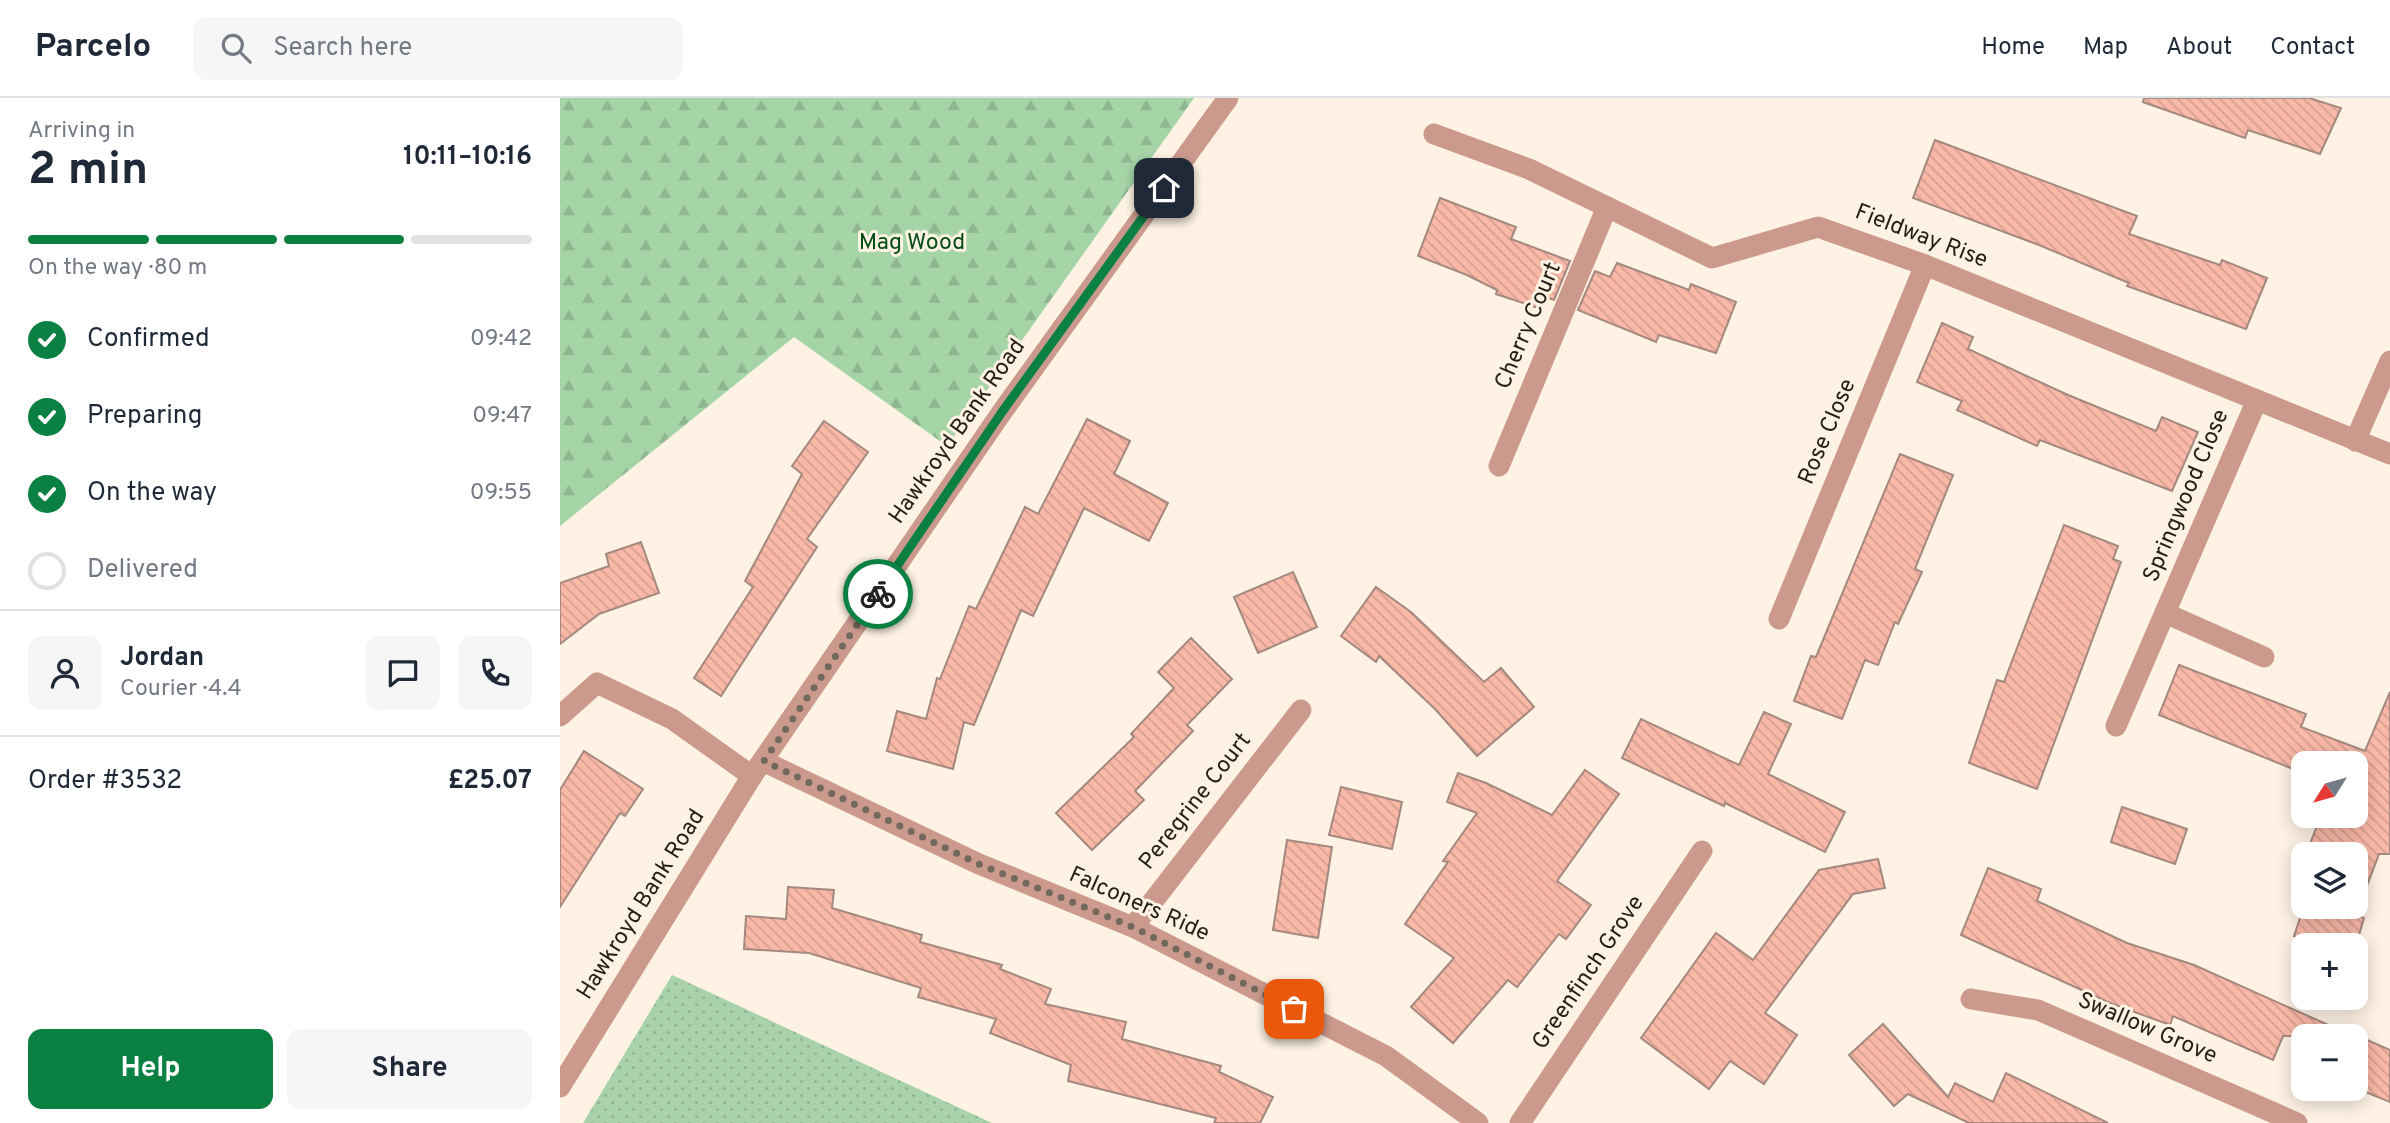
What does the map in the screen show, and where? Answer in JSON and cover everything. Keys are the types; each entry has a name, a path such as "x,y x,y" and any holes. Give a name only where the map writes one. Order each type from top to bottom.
{"street":[{"name":"Hawkroyd Bank Road","path":"560,1087 758,768 1002,412 1228,98"},
{"name":"Fieldway Rise","path":"1434,134 1529,169 1712,258 1818,227 1925,265 2390,454"},
{"name":"Cherry Court","path":"1499,466 1607,207"},
{"name":"Rose Close","path":"1779,619 1925,265"},
{"path":"2355,441 2390,361"},
{"name":"Springwood Close","path":"2116,726 2257,400"},
{"name":"Springwood Close","path":"2165,613 2264,657"},
{"name":"Falconers Ride","path":"560,716 597,683 672,719 758,768 979,864 1133,927 1386,1056 1478,1123"},
{"name":"Peregrine Court","path":"1133,927 1301,710"},
{"name":"Greenfinch Grove","path":"1520,1123 1702,851"},
{"name":"Swallow Grove","path":"1971,999 2038,1010 2297,1123"}],"green space":[{"name":"Mag Wood","path":"560,98 1194,98 947,446 794,337 560,526"},
{"path":"672,975 992,1123 583,1123"}],"building":[{"path":"2144,98 2309,98 2341,108 2320,154 2248,130 2245,138 2143,102"},
{"path":"1935,140 2137,216 2129,234 2220,265 2222,260 2267,278 2246,329 2127,286 2129,283 2039,245 1913,198"},
{"path":"1440,198 1516,227 1511,239 1570,261 1554,300 1546,297 1541,309 1496,294 1497,290 1467,275 1418,256"},
{"path":"1617,263 1689,290 1691,284 1736,302 1716,353 1659,335 1656,342 1578,310 1595,271 1610,277"},
{"path":"1942,323 1973,337 1968,349 2068,395 2156,431 2162,417 2198,432 2172,491 2040,440 2037,446 1957,410 1962,401 1917,382"},
{"path":"1087,419 1130,441 1114,474 1168,503 1149,541 1084,508 1033,616 1021,610 974,725 964,722 953,769 887,751 897,711 926,719 937,678 940,679 969,606 976,609 1025,507 1038,514"},
{"path":"824,421 868,452 807,539 817,547 721,696 694,678 753,587 745,581 802,474 792,466"},
{"path":"1900,454 1953,475 1915,569 1922,572 1898,624 1895,622 1878,665 1865,660 1842,719 1794,701 1811,656 1816,657"},
{"path":"2064,525 2118,546 2113,559 2121,562 2037,789 1969,763 1997,680 2004,682"},
{"path":"641,542 659,593 599,614 560,644 560,583 609,566 606,554"},
{"path":"1293,572 1317,627 1258,653 1234,597"},
{"path":"1376,587 1411,612 1484,682 1501,668 1534,707 1477,756 1435,709 1379,656 1376,662 1341,636"},
{"path":"1191,638 1232,679 1187,725 1193,731 1135,791 1144,800 1092,850 1056,813 1134,737 1131,734 1174,688 1158,672"},
{"path":"2179,665 2306,714 2301,727 2365,751 2291,751 2291,768 2159,715"},
{"path":"2390,692 2390,854 2379,854 2368,883 2368,842 2311,842 2316,828 2368,828 2368,751 2365,751"},
{"path":"1764,712 1791,724 1768,774 1845,812 1825,852 1725,803 1724,806 1622,758 1641,719 1739,765"},
{"path":"584,751 643,789 625,816 620,813 560,907 560,790"},
{"path":"1585,770 1619,794 1557,881 1591,905 1566,939 1559,934 1517,987 1508,980 1453,1043 1411,1007 1454,958 1405,924 1448,862 1443,861 1477,813 1447,802 1458,773 1486,783 1552,815"},
{"path":"1341,787 1402,802 1392,849 1329,835"},
{"path":"2122,807 2187,829 2175,864 2111,842"},
{"path":"1287,840 1332,847 1318,938 1273,930"},
{"path":"1878,859 1885,888 1853,894 1765,1013 1797,1035 1764,1084 1730,1061 1709,1089 1641,1038 1716,933 1753,960 1819,870"},
{"path":"1988,868 2041,889 2037,901 2127,943 2194,965 2326,1024 2291,1024 2291,1036 2283,1036 2273,1060 2173,1016 2170,1025 2110,1003 1961,935"},
{"path":"788,887 834,890 832,908 922,935 920,942 1002,965 1000,969 1051,989 1045,1004 1126,1022 1122,1039 1221,1066 1219,1072 1273,1097 1260,1123 1214,1123 1216,1118 1068,1081 1071,1065 990,1033 996,1019 918,997 921,988 809,953 744,949 746,916 786,919"},
{"path":"2300,919 2364,919 2360,933 2295,933"},
{"path":"1883,1024 1948,1097 1955,1083 1993,1102 2006,1073 2108,1123 1969,1123 1908,1094 1894,1106 1849,1055"},
{"path":"2368,1040 2390,1050 2390,1102 2368,1093"}],"way so far":[{"path":"878,594 764,761 979,864 1133,927 1294,1009"}],"route":[{"path":"878,594 1002,412 1164,188"}]}
